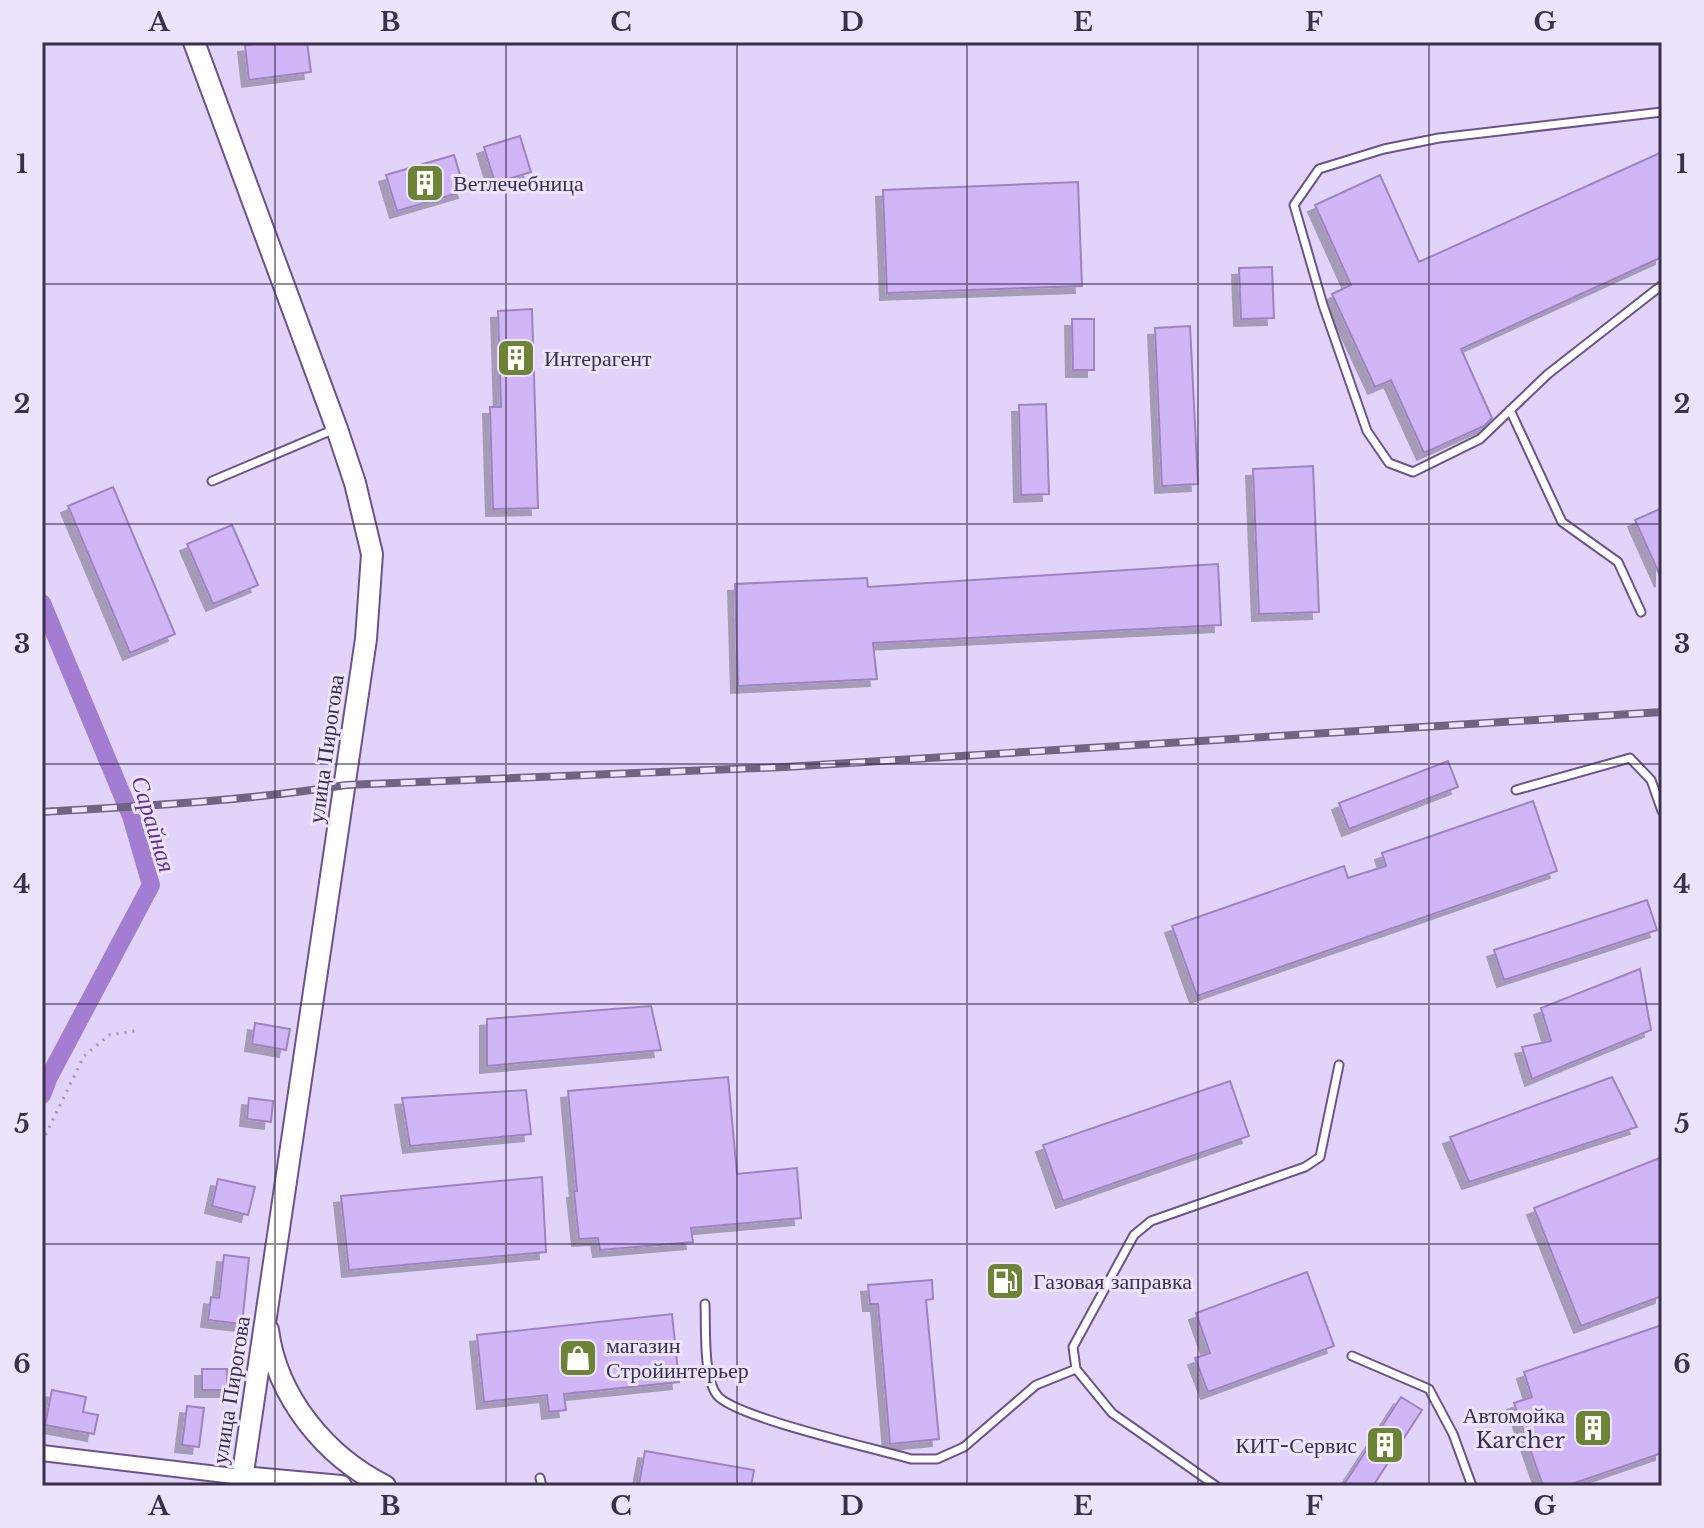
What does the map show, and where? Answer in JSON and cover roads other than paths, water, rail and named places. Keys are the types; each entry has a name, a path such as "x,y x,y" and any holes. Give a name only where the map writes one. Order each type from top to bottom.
{"main road":[{"name":"улица Пирогова","path":"194,42 337,429 355,483 372,554 366,639 241,1481"},
{"path":"266,1314 270,1346 288,1394 297,1408 339,1455 385,1486"},
{"path":"241,1481 341,1486"}],"street":[{"path":"42,1453 241,1481"}],"lane":[{"path":"1662,112 1439,138 1384,149 1319,169 1294,205 1323,305 1367,431 1389,463 1413,472 1480,439 1548,374 1662,285"},
{"path":"1510,410 1562,522 1618,562 1641,612"},
{"path":"212,481 337,429"},
{"path":"1516,790 1630,758 1651,780 1662,811"},
{"path":"1216,1486 1112,1413 1076,1369 1073,1347 1134,1235 1151,1221 1305,1167 1320,1157 1339,1065"},
{"path":"705,1304 709,1379 718,1397 753,1415 911,1459 937,1459 964,1447 1036,1385 1076,1369"},
{"path":"1352,1356 1429,1389 1453,1434 1472,1486"}],"waterway":[{"name":"Сарайная","path":"42,603 131,816 151,885 42,1095"}],"railway":[{"path":"42,812 232,799 346,785 785,767 1662,712"}],"place":[{"name":"Ветлечебница","path":"425,183"},
{"name":"Интерагент","path":"516,358"},
{"name":"Газовая заправка","path":"1005,1281"},
{"name":"магазин Стройинтерьер","path":"578,1358"},
{"name":"Автомойка Karcher","path":"1593,1428"},
{"name":"КИТ-Сервис","path":"1385,1445"}]}
